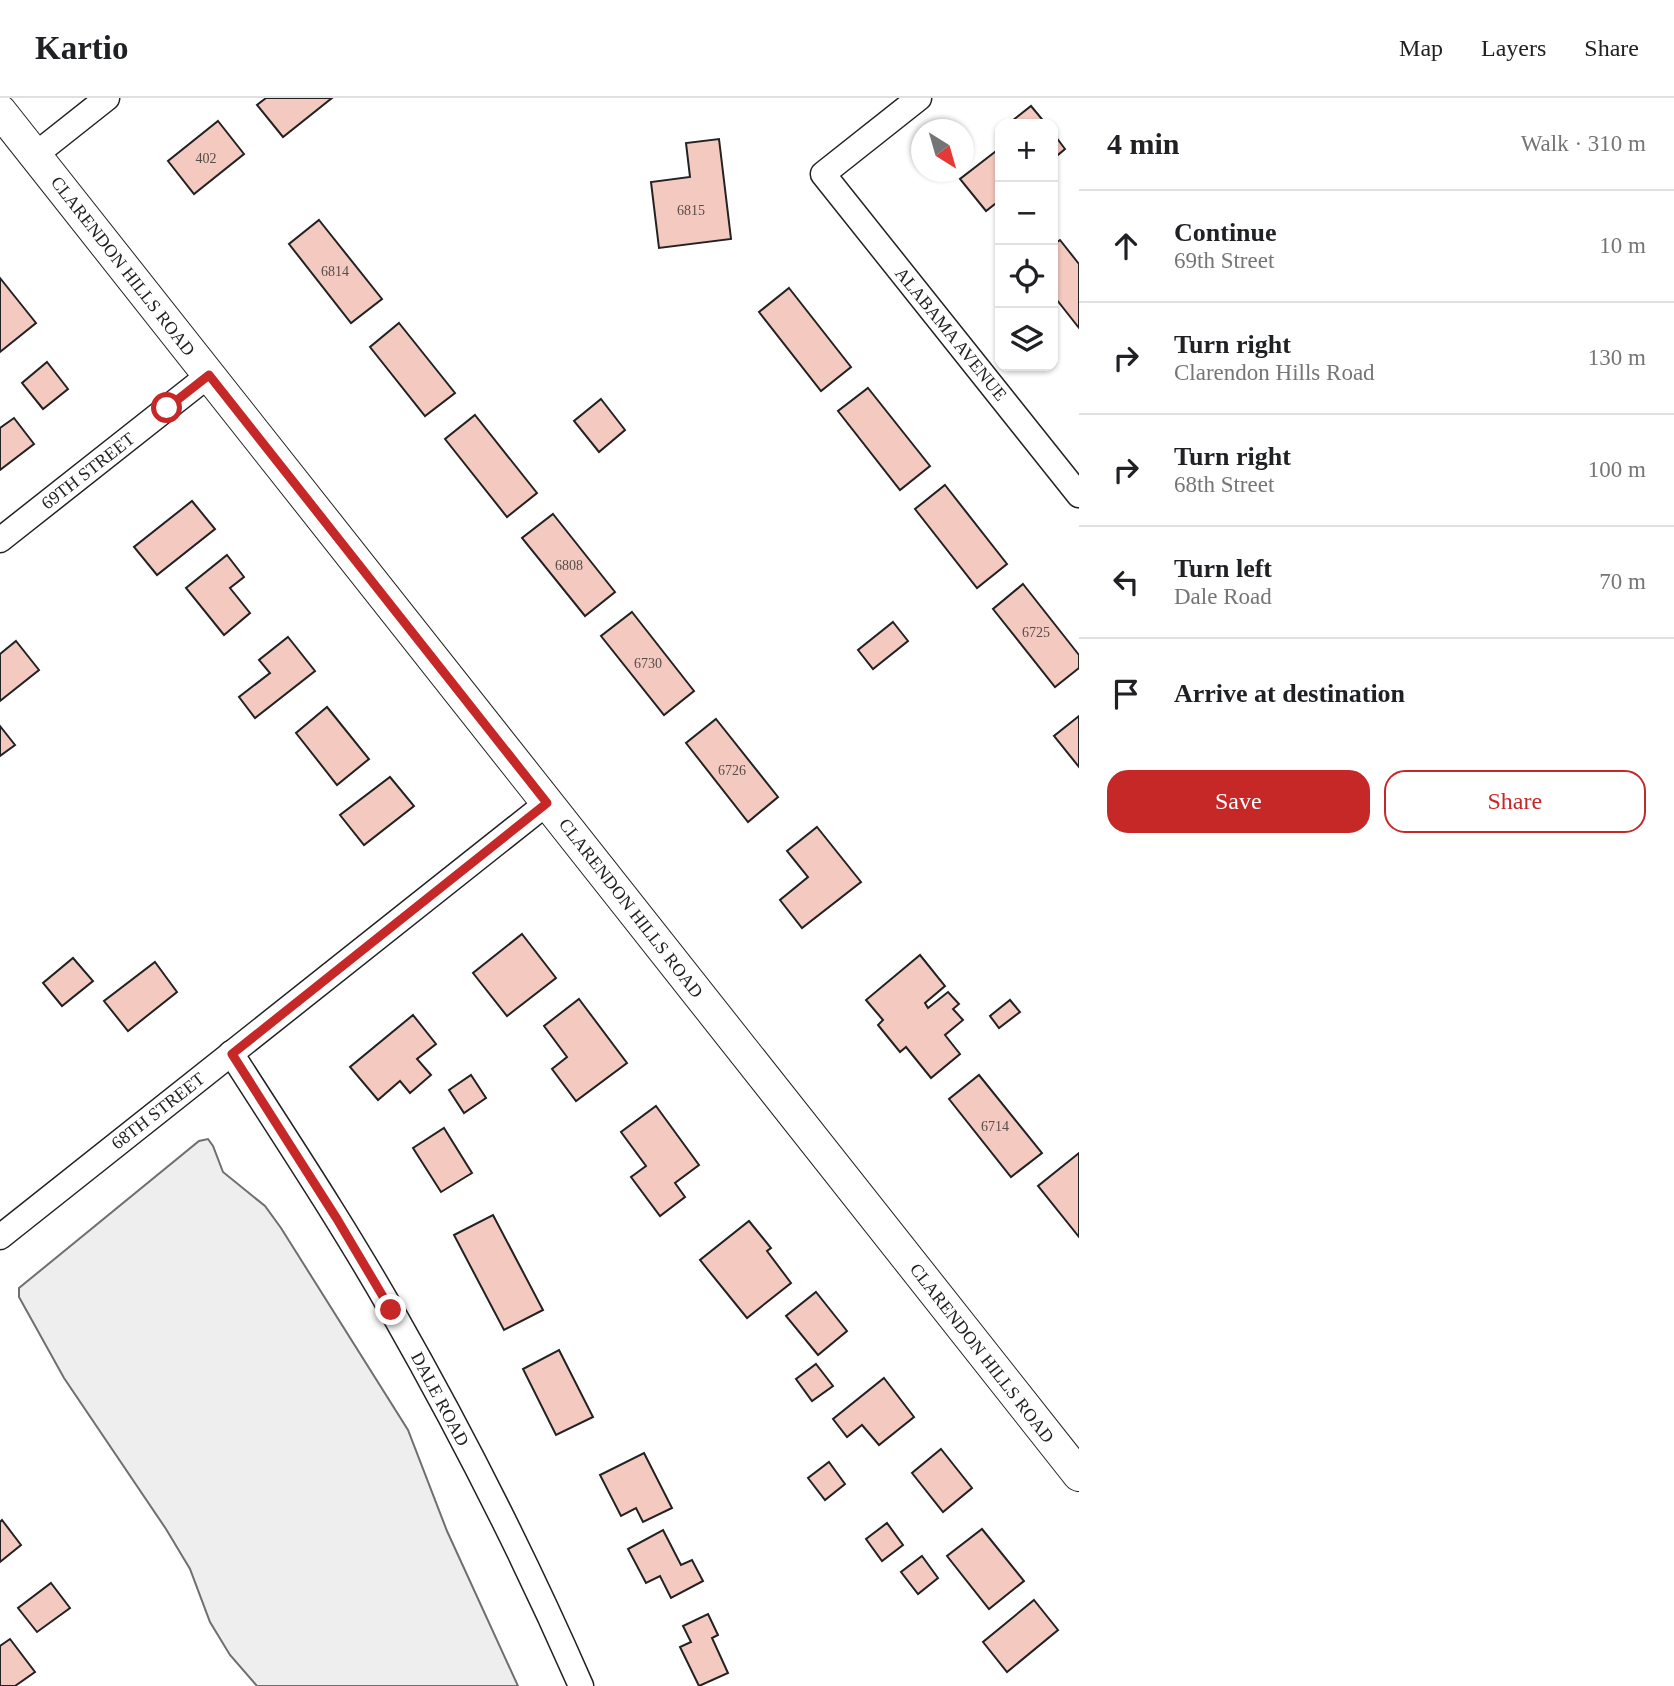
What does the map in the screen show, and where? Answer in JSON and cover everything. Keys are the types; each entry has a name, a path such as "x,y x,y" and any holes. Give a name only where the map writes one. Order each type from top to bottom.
{"street":[{"path":"35,156 107,98"},
{"name":"ALABAMA AVENUE","path":"919,98 823,174 1079,495"},
{"name":"CLARENDON HILLS ROAD","path":"0,111 1079,1475"},
{"name":"69TH STREET","path":"0,540 209,375"},
{"name":"68TH STREET","path":"0,1237 547,803"},
{"name":"DALE ROAD","path":"232,1054 337,1219 443,1402 503,1519 581,1686"}],"shaded area":[{"path":"208,1139 223,1172 265,1206 281,1228 408,1430 447,1531 518,1686 257,1686 230,1655 210,1622 190,1569 64,1378 19,1297 19,1288 199,1141"}],"building":[{"path":"266,98 332,98 283,137 257,105"},
{"path":"1031,106 1042,119 1014,119"},
{"path":"218,121 244,154 194,194 168,161"},
{"path":"719,139 731,239 659,248 651,182 690,177 686,143"},
{"path":"1058,140 1065,149 1058,155"},
{"path":"995,152 995,204 986,211 962,182 974,182 974,168"},
{"path":"319,220 382,299 351,323 289,244"},
{"path":"1060,240 1079,264 1079,328 1058,301"},
{"path":"0,278 36,323 0,352"},
{"path":"789,288 851,367 821,391 759,312"},
{"path":"399,323 455,393 425,416 370,347"},
{"path":"47,362 68,389 43,409 22,383"},
{"path":"868,388 930,466 900,490 838,411"},
{"path":"601,399 625,430 599,452 574,421"},
{"path":"475,415 537,493 507,517 445,439"},
{"path":"14,418 34,444 0,470 0,428"},
{"path":"945,485 1007,564 977,588 915,509"},
{"path":"192,501 215,529 157,575 134,547"},
{"path":"553,514 615,592 585,616 522,538"},
{"path":"227,555 244,577 230,588 250,613 224,635 186,588"},
{"path":"1023,584 1079,655 1079,668 1055,687 993,609"},
{"path":"632,612 694,691 664,715 601,636"},
{"path":"893,622 908,641 873,669 858,650"},
{"path":"288,637 315,671 255,718 239,697 270,673 259,660"},
{"path":"16,641 39,670 0,701 0,654"},
{"path":"327,707 369,759 337,785 296,733"},
{"path":"1079,716 1079,767 1054,736"},
{"path":"716,719 778,797 748,822 686,743"},
{"path":"0,726 15,745 0,756"},
{"path":"390,777 414,806 364,845 340,815"},
{"path":"817,827 861,882 802,928 780,900 808,877 787,851"},
{"path":"522,934 556,978 507,1016 473,973"},
{"path":"920,955 945,986 925,1003 928,1008 948,992 959,1004 953,1009 963,1020 945,1035 960,1054 931,1078 906,1047 900,1052 878,1025 883,1020 866,1000"},
{"path":"73,958 93,981 62,1006 43,983"},
{"path":"155,962 177,992 128,1031 104,1001"},
{"path":"579,999 627,1063 576,1101 552,1069 567,1057 544,1026"},
{"path":"1010,1000 1020,1012 999,1028 990,1016"},
{"path":"413,1015 436,1044 417,1059 431,1075 410,1093 400,1081 378,1100 350,1067"},
{"path":"471,1075 486,1098 464,1113 449,1090"},
{"path":"979,1075 1042,1153 1011,1177 949,1099"},
{"path":"656,1106 699,1165 675,1183 685,1197 660,1216 631,1177 646,1166 621,1132"},
{"path":"444,1128 472,1173 441,1192 413,1148"},
{"path":"1079,1153 1079,1237 1038,1186"},
{"path":"493,1215 543,1310 504,1330 454,1235"},
{"path":"749,1221 771,1248 767,1251 791,1283 747,1318 700,1260"},
{"path":"816,1292 847,1331 818,1355 786,1316"},
{"path":"559,1350 593,1417 556,1435 523,1369"},
{"path":"816,1364 833,1386 812,1401 796,1379"},
{"path":"884,1378 914,1417 879,1445 862,1425 847,1437 833,1419"},
{"path":"941,1449 972,1488 943,1512 912,1473"},
{"path":"644,1453 672,1508 643,1522 636,1508 621,1516 600,1475"},
{"path":"829,1462 845,1484 825,1500 808,1478"},
{"path":"2,1520 21,1545 0,1562 0,1522"},
{"path":"887,1523 903,1545 882,1561 866,1539"},
{"path":"982,1529 1024,1581 989,1609 947,1556"},
{"path":"663,1530 681,1565 692,1560 703,1581 671,1598 660,1576 646,1583 628,1549"},
{"path":"922,1556 938,1578 918,1594 901,1572"},
{"path":"51,1583 70,1608 37,1632 18,1608"},
{"path":"1034,1600 1058,1630 1007,1672 983,1642"},
{"path":"708,1614 718,1635 712,1638 728,1673 699,1686 680,1647 691,1642 683,1626"},
{"path":"10,1639 35,1672 15,1686 0,1686 0,1646"}],"route":[{"path":"167,408 209,375 547,803 232,1054 337,1219 391,1310"}]}
